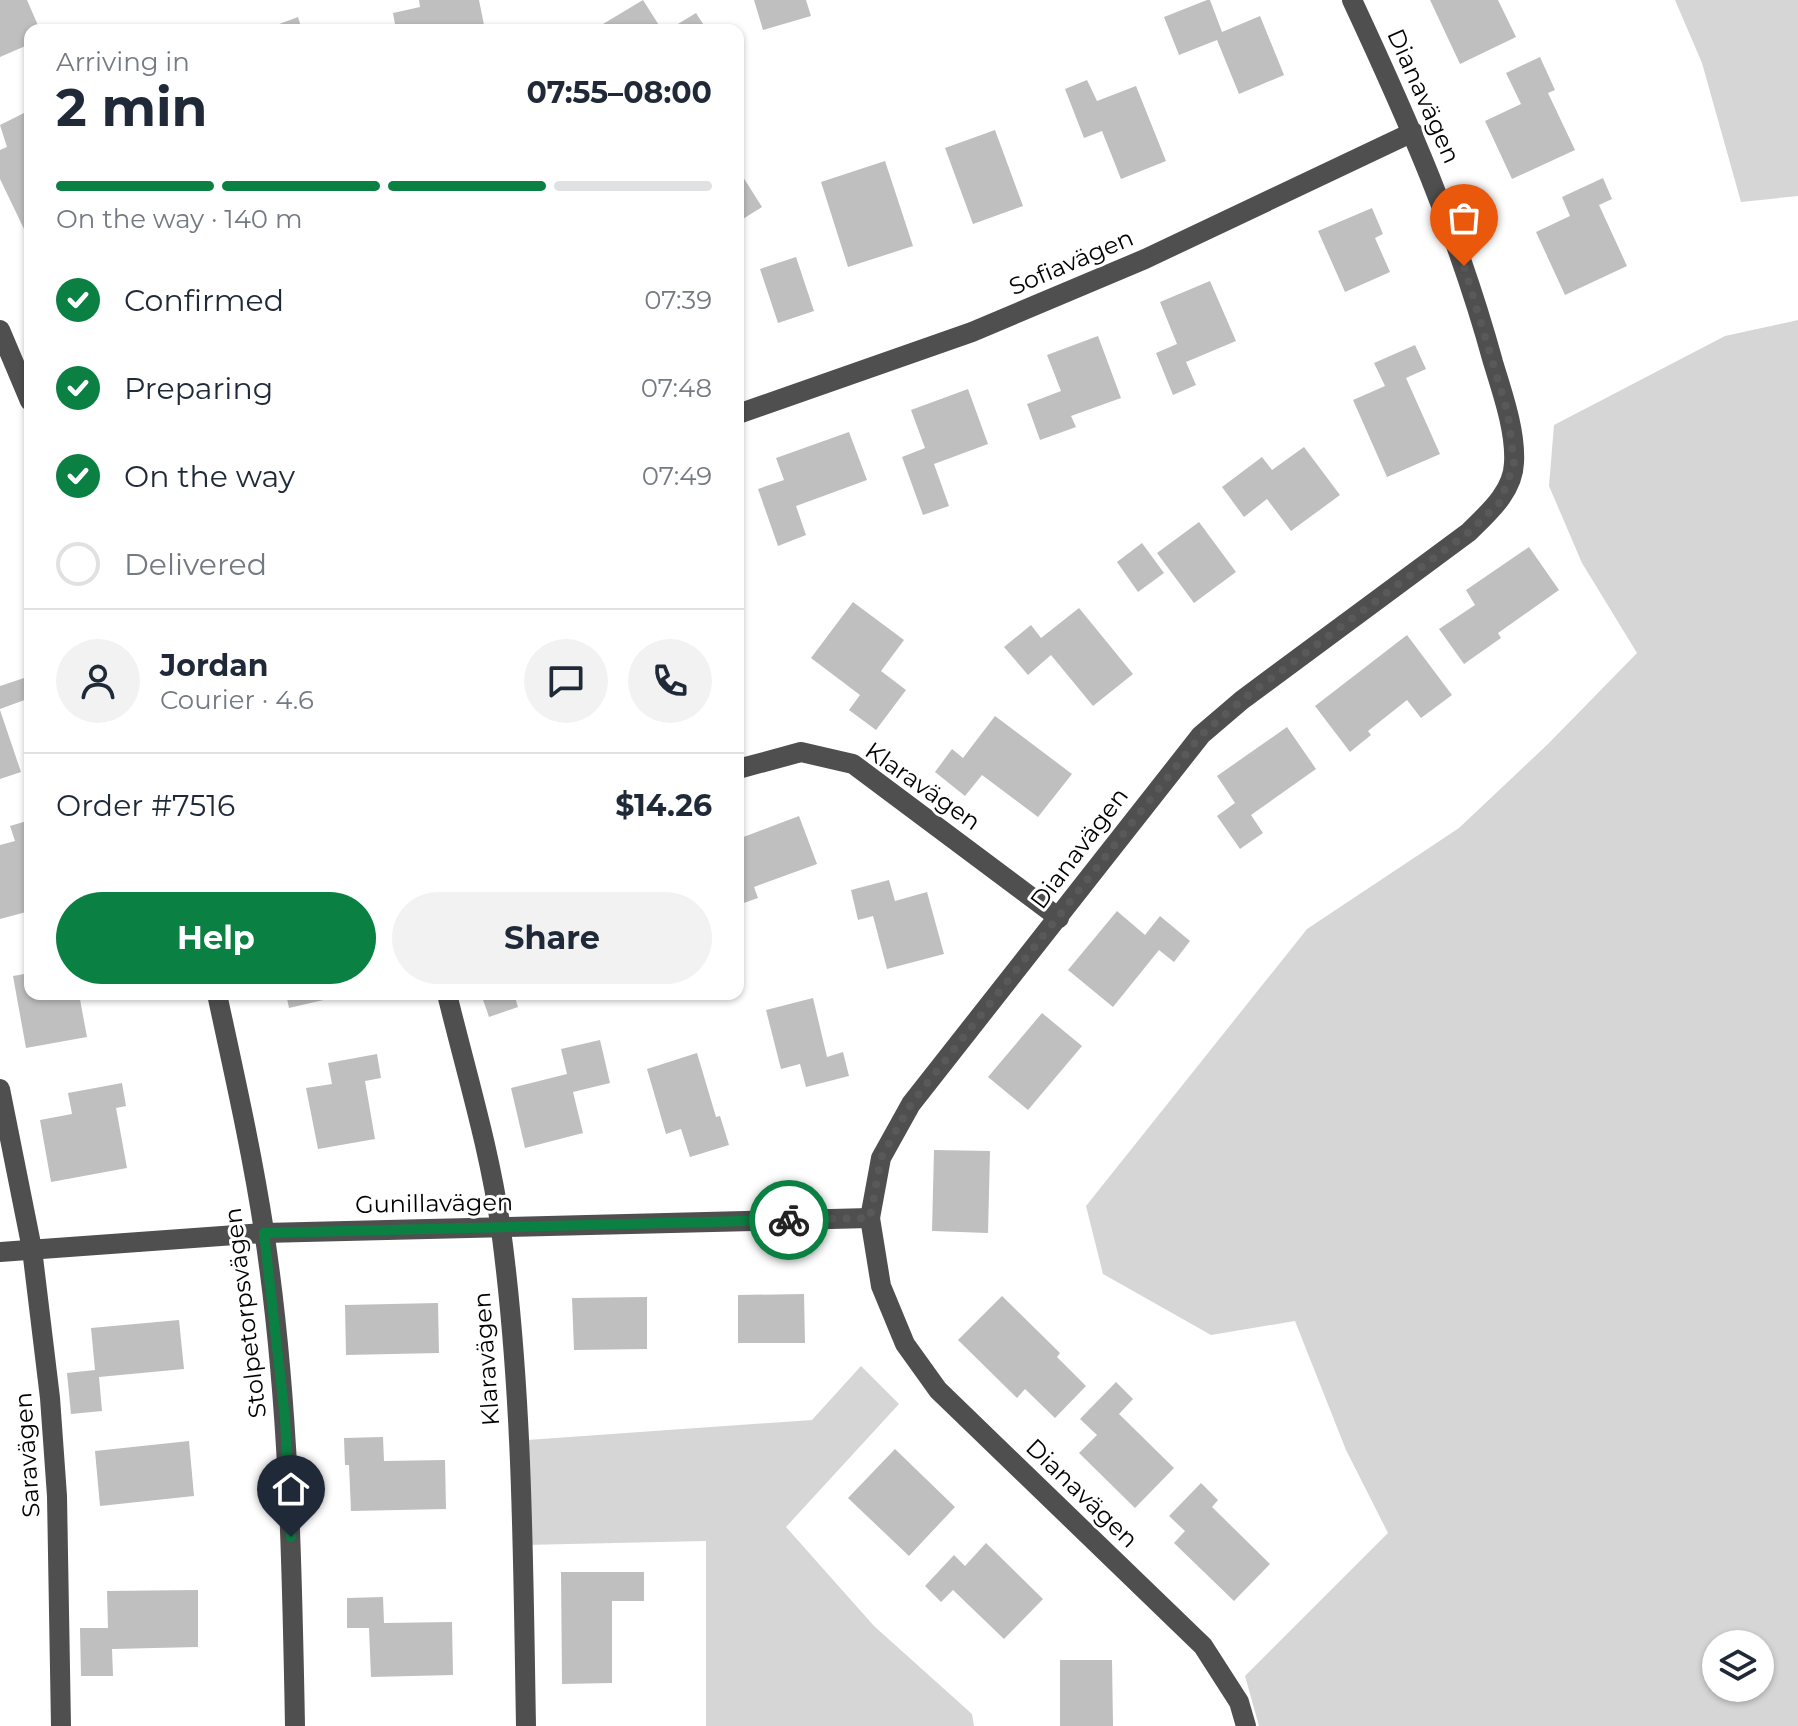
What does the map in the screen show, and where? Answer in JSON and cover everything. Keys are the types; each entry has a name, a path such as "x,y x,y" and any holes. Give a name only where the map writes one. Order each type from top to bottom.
{"street":[{"name":"Dianavägen","path":"1246,1726 1239,1702 1203,1646 938,1390 905,1344 881,1286 870,1218 881,1158 911,1104 1201,735 1242,700 1469,532 1500,502 1514,464 1508,414 1457,241 1413,132 1352,0"},
{"name":"Sofiavägen","path":"744,412 972,332 1145,259 1413,132"},
{"path":"2,342 24,388"},
{"name":"Klaravägen","path":"744,767 801,752 853,764 1059,918"},
{"name":"Stolpetorpsvägen","path":"218,1000 264,1233 285,1418 295,1726"},
{"name":"Klaravägen","path":"448,1000 485,1146 501,1228 516,1373 526,1726"},
{"name":"Saravägen","path":"0,1089 32,1249 50,1398 57,1496 61,1726"},
{"name":"Gunillavägen","path":"0,1252 264,1233 870,1218"}],"shaded area":[{"path":"1675,0 1798,0 1798,196 1741,202 1702,63"},
{"path":"1798,320 1798,1726 1259,1726 1245,1676 1388,1533 1346,1450 1295,1321 1211,1335 1103,1274 1086,1206 1307,929 1459,828 1548,744 1637,653 1582,563 1549,486 1554,425 1725,336"},
{"path":"861,1366 899,1404 786,1527 874,1626 972,1714 974,1726 706,1726 706,1541 524,1545 527,1440 812,1420"}],"building":[{"path":"0,0 27,0 37,24 24,24 24,47 0,57"},
{"path":"419,0 479,0 484,24 395,24 393,13 420,7"},
{"path":"643,0 658,24 603,24"},
{"path":"754,0 806,0 811,16 763,30"},
{"path":"1210,0 1222,32 1260,16 1284,75 1239,94 1217,40 1179,55 1164,17"},
{"path":"1430,0 1498,0 1516,37 1460,64"},
{"path":"696,13 703,24 678,24"},
{"path":"298,17 300,24 279,24"},
{"path":"1540,57 1555,90 1548,93 1575,150 1512,179 1485,121 1521,104 1506,73"},
{"path":"1087,80 1097,101 1136,86 1166,161 1121,179 1102,131 1084,138 1065,89"},
{"path":"24,113 24,229 0,179 0,150 7,147 0,125"},
{"path":"995,130 1023,206 973,224 945,148"},
{"path":"885,161 913,246 848,267 821,182"},
{"path":"744,178 762,207 744,218"},
{"path":"1603,178 1612,199 1599,205 1627,266 1565,295 1536,232 1570,216 1562,197"},
{"path":"1372,208 1383,234 1375,238 1390,272 1345,292 1318,231"},
{"path":"796,257 814,311 778,323 760,269"},
{"path":"1210,281 1236,341 1186,362 1196,385 1173,395 1156,353 1177,344 1160,302"},
{"path":"1098,336 1121,398 1071,416 1076,427 1040,440 1027,404 1061,391 1047,355"},
{"path":"1415,345 1426,369 1406,378 1440,454 1387,477 1353,400 1385,386 1374,363"},
{"path":"968,389 988,444 934,464 949,506 923,515 902,457 925,448 911,410"},
{"path":"849,432 867,480 796,506 806,535 778,546 758,489 784,480 776,458"},
{"path":"1304,447 1340,495 1291,531 1267,499 1244,517 1222,487 1262,457 1272,470"},
{"path":"1199,522 1236,572 1194,603 1157,553"},
{"path":"1142,543 1164,573 1138,592 1117,562"},
{"path":"1529,547 1559,590 1498,633 1501,638 1464,664 1439,629 1475,605 1466,590"},
{"path":"853,602 904,640 881,671 906,690 876,730 849,710 860,695 811,658"},
{"path":"1079,608 1133,674 1093,706 1051,655 1028,675 1004,647 1031,625 1041,638"},
{"path":"1407,635 1452,695 1421,718 1407,700 1368,731 1371,735 1350,752 1315,706"},
{"path":"24,678 24,700 0,709 0,686"},
{"path":"0,710 21,772 0,779"},
{"path":"995,716 1072,774 1038,817 982,775 965,796 935,772 952,749 963,758"},
{"path":"1287,727 1316,769 1251,815 1263,833 1240,849 1217,816 1235,803 1217,776"},
{"path":"799,816 817,864 754,887 758,898 744,903 744,837"},
{"path":"24,822 24,913 0,919 0,845 15,841 10,826"},
{"path":"889,880 895,901 927,892 944,954 887,969 873,916 858,920 851,890"},
{"path":"1117,911 1145,935 1160,916 1190,941 1174,962 1159,950 1113,1007 1068,970"},
{"path":"24,974 24,1000 80,1000 87,1037 26,1048 13,976"},
{"path":"813,998 827,1057 843,1052 849,1076 806,1087 800,1064 781,1069 766,1010"},
{"path":"287,1000 323,1000 289,1008"},
{"path":"483,1000 516,1000 518,1007 489,1017"},
{"path":"1042,1013 1082,1046 1028,1110 988,1077"},
{"path":"600,1040 610,1083 573,1092 583,1133 525,1148 511,1088 567,1074 561,1049"},
{"path":"697,1053 716,1117 720,1116 729,1145 690,1157 681,1129 666,1134 647,1069"},
{"path":"377,1054 381,1078 365,1081 375,1139 318,1149 306,1088 332,1084 328,1063"},
{"path":"122,1083 126,1106 116,1108 127,1168 51,1182 40,1120 72,1114 68,1093"},
{"path":"934,1150 990,1151 988,1233 932,1231"},
{"path":"804,1294 805,1343 738,1343 738,1295"},
{"path":"1002,1296 1060,1353 1057,1357 1086,1386 1055,1418 1025,1389 1017,1398 958,1340"},
{"path":"647,1297 647,1349 574,1350 572,1298"},
{"path":"438,1303 439,1353 346,1355 345,1305"},
{"path":"179,1320 184,1369 99,1377 102,1411 71,1414 67,1373 95,1370 91,1328"},
{"path":"1116,1382 1133,1399 1119,1414 1174,1468 1135,1508 1079,1453 1097,1435 1080,1419"},
{"path":"383,1437 384,1461 445,1460 446,1509 351,1511 344,1438"},
{"path":"189,1441 194,1496 100,1506 95,1451"},
{"path":"895,1449 955,1507 909,1556 848,1498"},
{"path":"1201,1483 1218,1500 1212,1507 1270,1564 1234,1601 1174,1543 1185,1531 1169,1516"},
{"path":"986,1543 1043,1599 1004,1639 953,1590 941,1602 925,1586 954,1555 965,1566"},
{"path":"561,1572 644,1572 644,1601 612,1601 612,1683 562,1684"},
{"path":"198,1590 198,1647 112,1649 113,1676 81,1676 80,1628 108,1628 107,1591"},
{"path":"383,1597 384,1623 452,1622 453,1675 371,1677 369,1628 347,1628 347,1598"},
{"path":"1060,1660 1112,1660 1113,1726 1060,1726"}],"way so far":[{"path":"789,1220 870,1218 881,1158 911,1104 1201,735 1242,700 1469,532 1500,502 1514,464 1508,414 1464,266"}],"route":[{"path":"291,1537 285,1418 264,1233 789,1220"}]}
